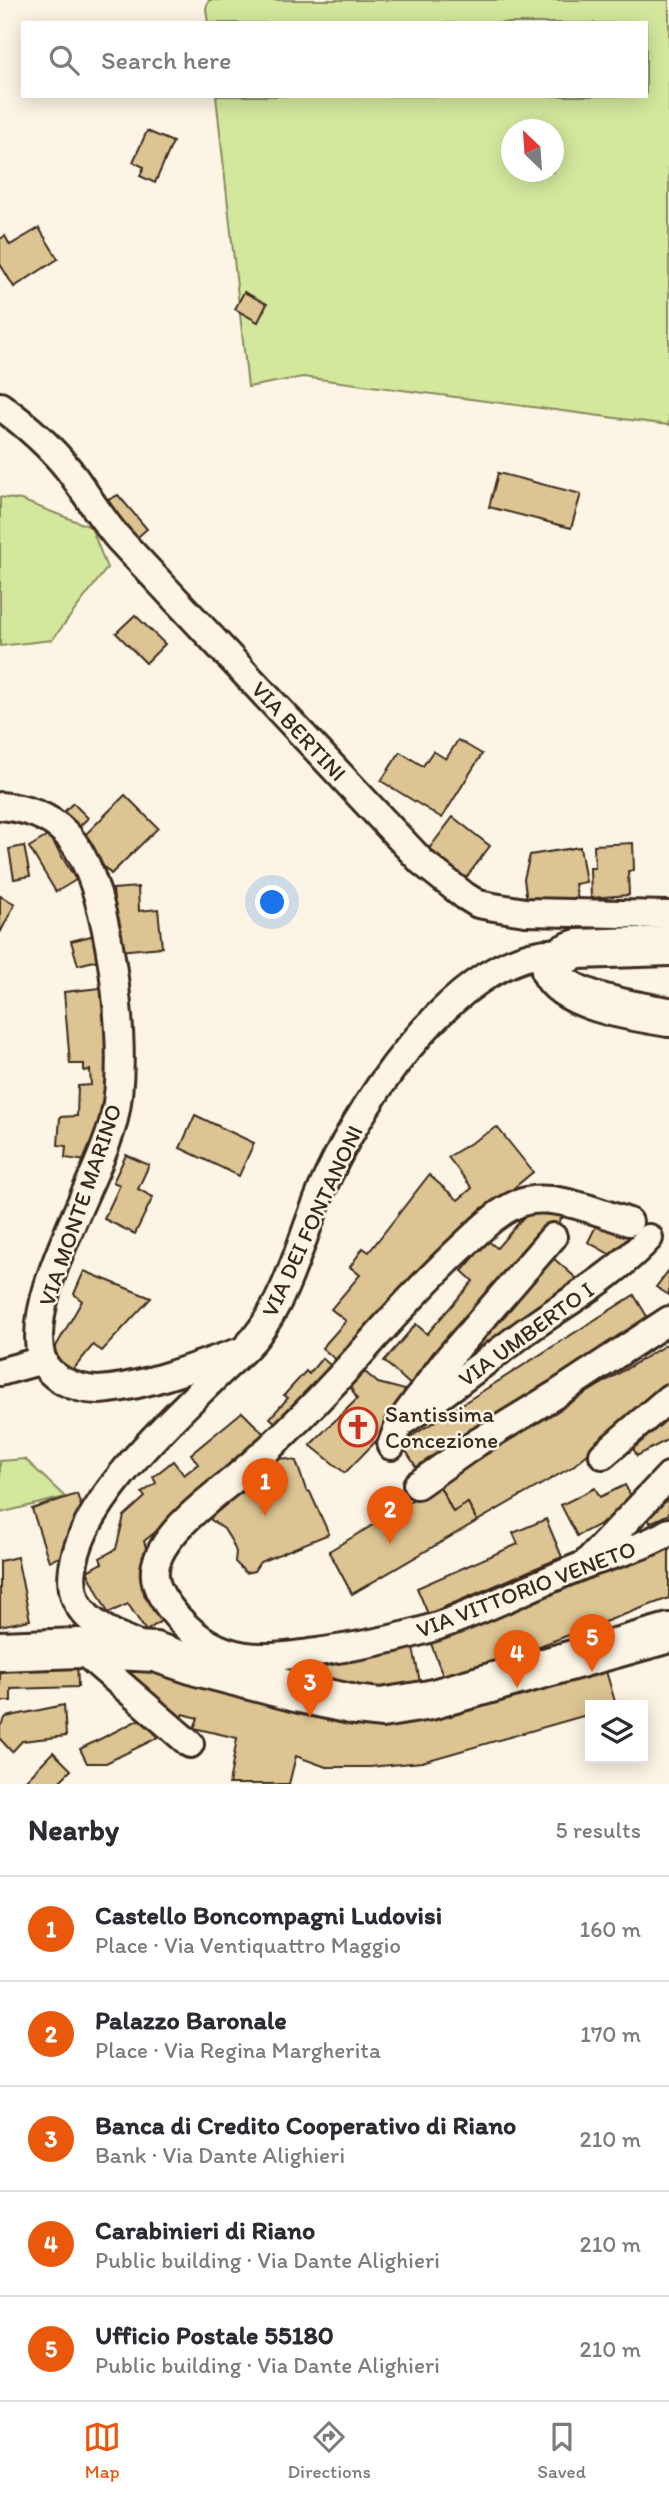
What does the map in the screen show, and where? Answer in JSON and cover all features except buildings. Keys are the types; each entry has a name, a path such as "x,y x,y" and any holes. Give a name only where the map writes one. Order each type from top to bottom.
{"main road":[{"path":"669,946 593,947 566,953 556,960 551,971 563,986 577,994 617,1007 669,1017"},
{"path":"0,1651 79,1648 155,1652 243,1663 355,1705 390,1707 430,1700 669,1633"}],"street":[{"name":"VIA BERTINI","path":"0,407 69,470 89,502 118,538 422,862 453,888 478,904 510,911 669,915"},
{"name":"VIA MONTE MARINO","path":"0,806 19,808 52,821 73,839 92,877 100,903 115,996 119,1086 114,1120 59,1256 46,1298 39,1336 43,1360"},
{"name":"VIA DEI FONTANONI","path":"155,1652 99,1626 82,1611 73,1589 72,1574 76,1550 102,1500 177,1415 243,1351 267,1320 340,1152 370,1100 396,1063 451,1004 487,976 511,962 537,954 566,953"},
{"name":"VIA UMBERTO I","path":"243,1663 200,1639 185,1626 164,1600 157,1586 155,1571 159,1554 171,1536 212,1497 275,1445 429,1279 499,1214 524,1201 541,1198 587,1208 639,1230 617,1270 527,1331 428,1405 395,1435 444,1363 553,1237"},
{"path":"417,1485 478,1442 669,1320"},
{"path":"0,1372 43,1360 58,1378 73,1386 95,1390 143,1382 243,1351"},
{"path":"603,1455 669,1398"},
{"path":"584,1565 669,1476"},
{"name":"VIA VITTORIO VENETO","path":"243,1663 341,1649 412,1634 482,1609 584,1565 646,1544 669,1532"},
{"path":"79,1648 190,1744"}],"green space":[{"path":"209,0 669,0 669,425 303,377 248,387 216,98 648,98 648,21 208,21 206,8"},
{"path":"0,497 21,500 91,527 107,568 52,640 0,646"},
{"path":"25,1459 65,1497 0,1513 0,1461"}],"place":[{"name":"Santissima Concezione","path":"358,1427"},
{"name":"Castello Boncompagni Ludovisi","path":"265,1516"},
{"name":"Palazzo Baronale","path":"390,1544"},
{"name":"Ufficio Postale 55180","path":"592,1672"},
{"name":"Carabinieri di Riano","path":"517,1688"},
{"name":"Banca di Credito Cooperativo di Riano","path":"310,1717"}]}
